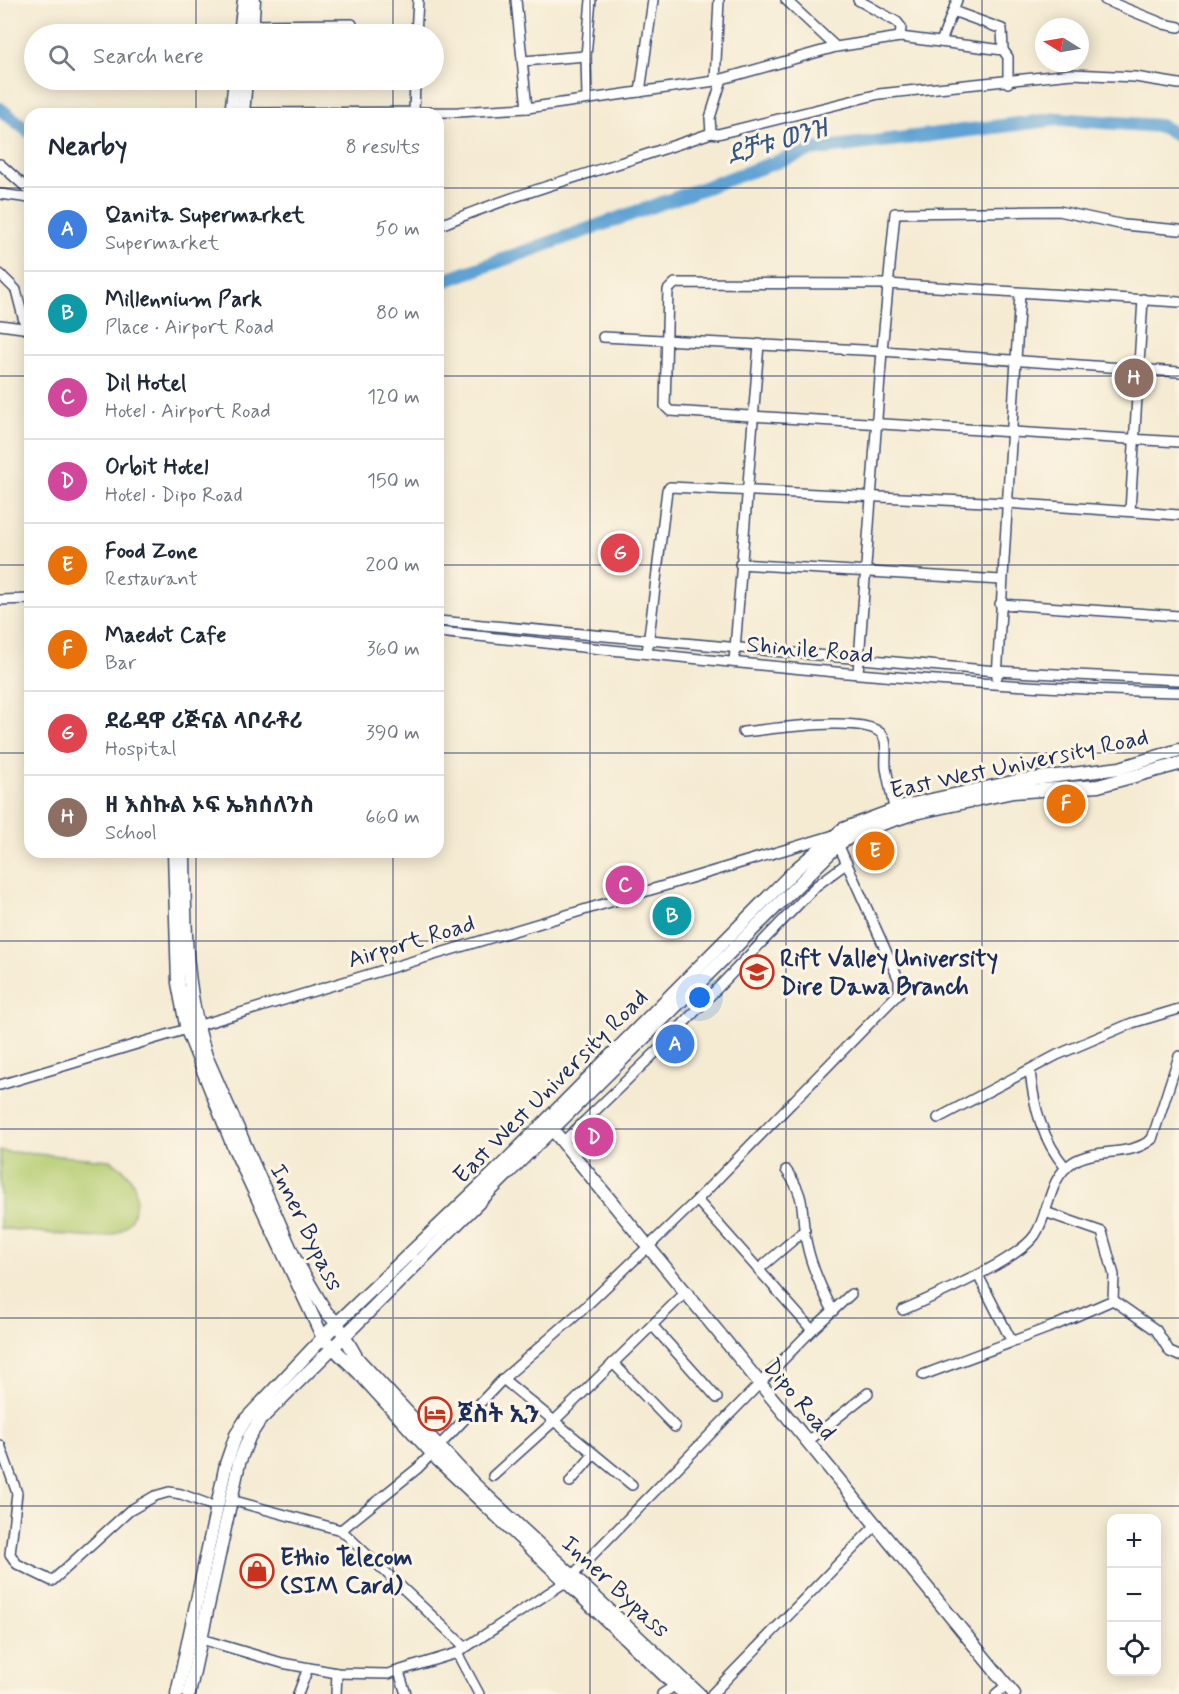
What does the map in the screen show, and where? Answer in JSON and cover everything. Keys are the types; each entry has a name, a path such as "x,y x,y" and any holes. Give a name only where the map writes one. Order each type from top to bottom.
{"main road":[{"path":"244,0 246,24"},
{"path":"248,24 254,0"},
{"path":"236,90 238,108"},
{"path":"240,108 244,90"},
{"name":"East West University Road","path":"189,1694 242,1453 257,1425 614,1059 836,839 895,814 1009,782 1120,768 1179,750"},
{"path":"1134,764 1137,777"},
{"name":"East West University Road","path":"895,814 1013,792 1098,786 1179,764"},
{"name":"Inner Bypass","path":"174,858 178,983 233,1146 323,1338 434,1450 474,1484 570,1577 680,1690"},
{"name":"Inner Bypass","path":"184,858 184,946 192,1028 295,1259 326,1312 337,1323 357,1358 434,1450"},
{"name":"East West University Road","path":"177,1694 216,1507 236,1435 267,1396 337,1323 549,1125"},
{"name":"Dipo Road","path":"549,1125 1011,1689"},
{"name":"Inner Bypass","path":"570,1577 699,1694"}],"street":[{"path":"417,24 418,0"},
{"path":"516,0 527,108"},
{"path":"587,98 586,56 591,0"},
{"path":"640,92 653,0"},
{"path":"711,133 710,118 718,80 719,0"},
{"path":"786,0 836,47"},
{"path":"858,0 897,22 901,27 900,36"},
{"path":"941,42 957,0"},
{"path":"1105,0 1164,24 1179,27"},
{"path":"953,11 1002,29 1003,50 1008,57 1008,83"},
{"path":"444,112 527,108 718,80 836,47 900,36 1003,50"},
{"path":"524,61 586,56"},
{"path":"444,224 519,194 643,157 711,133 718,134 866,96 1085,74 1135,77 1179,84"},
{"path":"414,108 415,90"},
{"path":"0,164 24,186"},
{"path":"0,194 24,197"},
{"path":"858,674 894,217 899,211 1059,211 1124,225 1179,230"},
{"path":"0,274 16,290 24,316"},
{"path":"1179,302 887,284 675,283 668,290 667,409 752,417 1179,442"},
{"path":"997,685 1001,580 1020,294"},
{"path":"1130,511 1143,300"},
{"path":"0,325 24,328"},
{"path":"603,337 882,351 1179,372"},
{"path":"734,662 759,344"},
{"path":"647,653 668,488 674,486 1006,503 1179,515"},
{"path":"740,564 1001,580"},
{"path":"0,600 24,600"},
{"path":"1000,604 1179,616"},
{"name":"Shinile Road","path":"444,622 996,671 1179,680"},
{"name":"Shinile Road","path":"444,633 858,674 997,685 1179,692"},
{"path":"743,732 827,723 850,724 877,730 885,743 886,766 895,814"},
{"path":"341,1530 418,1468 503,1379 582,1310 697,1200 899,993 899,980 836,839"},
{"name":"Airport Road","path":"0,1085 836,839"},
{"path":"563,1142 657,1050 816,886 848,863"},
{"path":"938,1118 1057,1055 1132,1023 1179,1009"},
{"path":"903,1310 978,1275 1030,1240 1045,1212 1057,1179 1066,1168 1082,1158 1125,1151 1152,1139 1179,1056"},
{"path":"1030,1071 1034,1102 1046,1139 1054,1154 1066,1168"},
{"path":"786,1170 802,1196 805,1230 814,1271 833,1311"},
{"path":"697,1200 812,1330"},
{"path":"1045,1212 1102,1232 1114,1275 1113,1300"},
{"path":"759,1269 805,1230"},
{"path":"978,1275 1012,1342"},
{"path":"493,1476 553,1422 686,1292"},
{"path":"201,1639 253,1655 337,1673 399,1672 461,1650 570,1577 812,1330 852,1294"},
{"path":"1012,1342 979,1354 923,1375 1012,1342 1113,1300"},
{"path":"1113,1300 1156,1330 1170,1352 1179,1356"},
{"path":"652,1325 717,1398"},
{"path":"613,1363 675,1427"},
{"path":"503,1379 632,1485"},
{"path":"807,1442 868,1392"},
{"path":"0,1445 17,1493 10,1554 17,1564 52,1581 129,1511 155,1496 169,1492 181,1494 216,1507"},
{"path":"570,1482 594,1454"},
{"path":"231,1500 341,1530 461,1650 479,1694"},
{"path":"712,1694 877,1524"},
{"path":"298,1694 308,1668"},
{"path":"399,1672 406,1694"},
{"path":"336,1694 337,1673"},
{"path":"996,1694 1011,1689"},
{"path":"662,1694 680,1690"}],"green space":[{"path":"0,1151 110,1160 126,1172 135,1187 136,1200 133,1215 126,1226 107,1236 82,1237 0,1228"}],"waterway":[{"name":"ደቻቱ ወንዝ","path":"0,109 24,127"},
{"name":"ደቻቱ ወንዝ","path":"444,281 810,150 1058,119 1160,126 1179,135"}],"place":[{"name":"ዘ እስኩል ኦፍ ኤክሰለንስ","path":"1134,378"},
{"name":"ደሬዳዋ ሪጅናል ላቦራቶሪ","path":"620,553"},
{"name":"Maedot Cafe","path":"1066,804"},
{"name":"Food Zone","path":"875,851"},
{"name":"Dil Hotel","path":"625,885"},
{"name":"Millennium Park","path":"672,916"},
{"name":"Rift Valley University Dire Dawa Branch","path":"757,972"},
{"name":"Qanita Supermarket","path":"675,1044"},
{"name":"Orbit Hotel","path":"594,1137"},
{"name":"ጀስት ኢን","path":"435,1414"},
{"name":"Ethio Telecom (SIM Card)","path":"257,1571"}]}
